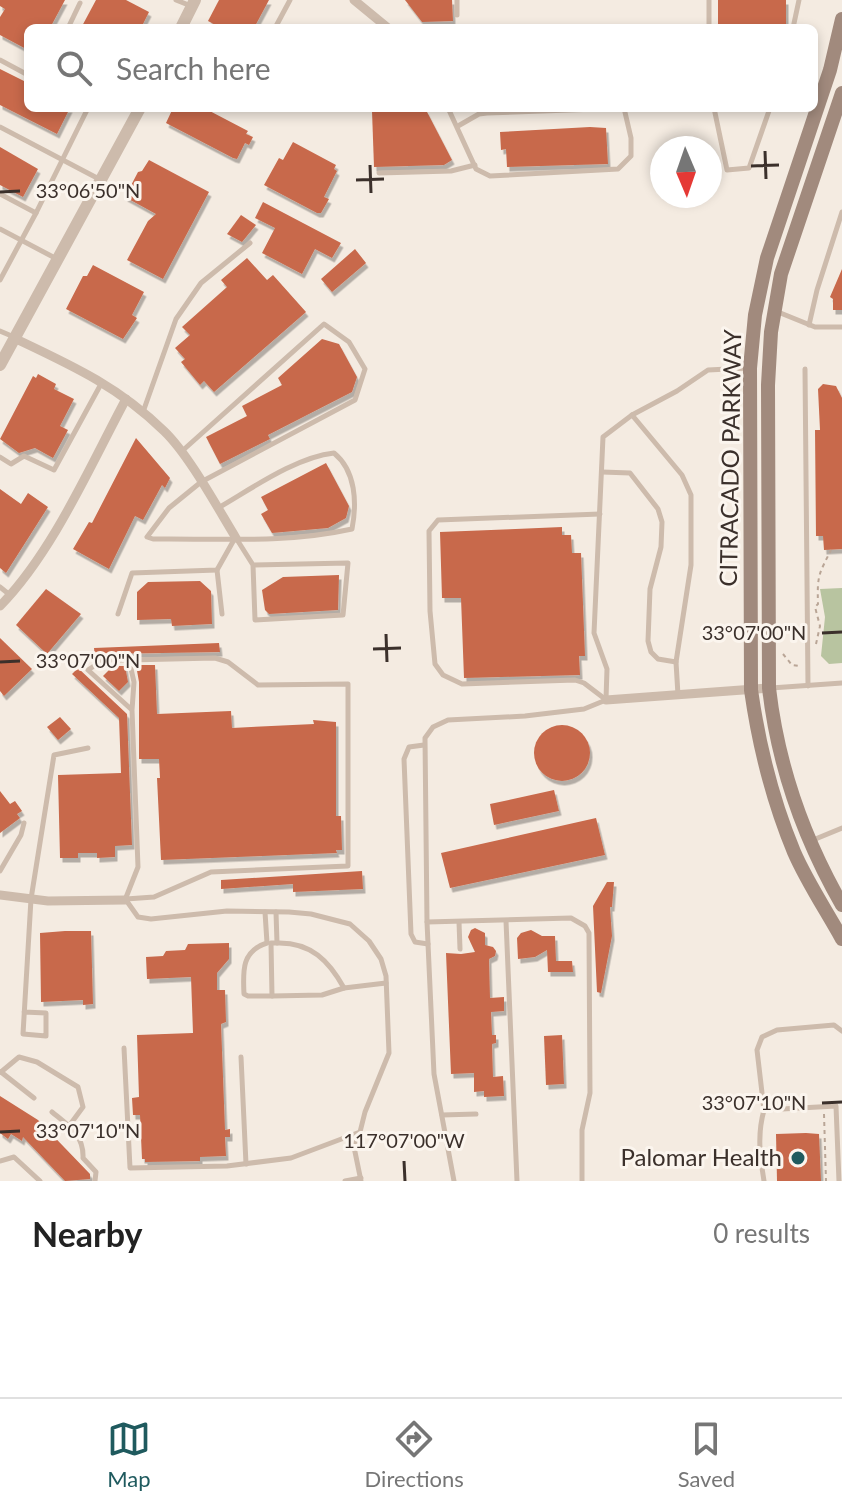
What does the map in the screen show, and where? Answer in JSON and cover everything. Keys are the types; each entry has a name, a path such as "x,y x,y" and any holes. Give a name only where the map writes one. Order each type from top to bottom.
{"main road":[{"name":"CITRACADO PARKWAY","path":"818,108 842,19"},
{"name":"CITRACADO PARKWAY","path":"842,93 837,127 781,274 773,311 768,385 769,688 786,775 809,842 842,905"},
{"name":"CITRACADO PARKWAY","path":"817,112 767,258 755,315 750,368 751,690 757,730 776,803 795,853 842,939"},
{"path":"814,120 837,127"}],"street":[{"path":"362,2 384,24"},
{"path":"184,24 193,3"},
{"path":"0,365 138,112"},
{"path":"14,338 103,381 166,433 236,538"},
{"path":"0,606 34,562 70,505 126,399"},
{"path":"606,700 769,688"},
{"path":"0,895 48,901 125,900"}],"lane":[{"path":"176,0 193,3"},
{"path":"277,24 290,0"},
{"path":"457,0 457,15"},
{"path":"709,0 709,24"},
{"path":"794,24 799,0"},
{"path":"70,24 80,3"},
{"path":"0,60 24,73"},
{"path":"0,280 86,112"},
{"path":"450,112 475,165 480,173 490,176 618,169 631,156 631,138 625,112"},
{"path":"458,126 479,114 514,112"},
{"path":"715,112 727,170 749,168 769,112"},
{"path":"0,127 100,179"},
{"path":"379,173 451,171 475,165"},
{"path":"0,194 36,213"},
{"path":"809,325 842,212"},
{"path":"0,229 58,260"},
{"path":"142,413 176,319 201,283 250,243"},
{"path":"773,311 821,328 842,327"},
{"path":"180,453 324,324 349,342 365,369 355,400 201,482 169,508 147,537 291,540 352,529 354,492 345,462 334,453 319,455 217,508"},
{"path":"0,331 14,338"},
{"path":"606,700 607,669 594,633 603,437 632,415 708,370 750,368"},
{"path":"805,369 808,686"},
{"path":"0,457 11,464 24,456 54,470 103,381"},
{"path":"632,415 682,475 691,495 691,565 676,662 678,695"},
{"path":"602,472 630,473 661,516 661,547 650,589 648,647 658,659 676,662"},
{"path":"600,514 438,520 429,531 430,611 435,664 443,675 453,681 462,684 575,680 606,700"},
{"path":"236,538 253,565 255,620 343,615 348,563 253,565"},
{"path":"222,614 217,570 236,538"},
{"path":"118,614 132,573 217,570"},
{"path":"0,587 10,595"},
{"path":"125,900 154,897 211,872 348,866 348,684 258,685 228,662 215,658 103,660 88,670 132,710"},
{"path":"125,900 138,867 132,710 134,682 129,660"},
{"path":"769,688 842,683"},
{"path":"454,1181 434,1074 427,922 424,745 428,732 448,720 584,709 606,700"},
{"path":"424,745 409,747 404,759 411,934 415,942 428,944"},
{"path":"24,1012 46,1013 46,1036 23,1034 24,1012 31,899 54,755 88,748"},
{"path":"0,871 21,835 24,823"},
{"path":"809,842 842,828"},
{"path":"125,900 138,917 159,920 201,913 311,914 350,924 369,941 381,959 386,983 389,1053 354,1147 361,1179 345,1181"},
{"path":"265,912 272,943"},
{"path":"273,996 272,943 276,912"},
{"path":"427,922 571,918 585,926 589,933 590,1093 582,1130 582,1181"},
{"path":"506,921 517,1181"},
{"path":"459,922 460,949"},
{"path":"344,988 332,967 316,952 272,943 258,946 243,965 244,994 248,996 322,995 344,988 386,983"},
{"path":"764,1181 759,1146 764,1110 757,1050 762,1037 777,1030 834,1025 842,1031"},
{"path":"124,1048 130,1168 246,1164 291,1158 360,1132"},
{"path":"34,1098 0,1072 19,1057 29,1059 78,1087 83,1107 69,1126"},
{"path":"241,1057 246,1164"},
{"path":"764,1110 839,1106 839,1181"},
{"path":"52,1112 69,1126 84,1145 83,1158 96,1172 95,1181"},
{"path":"442,1115 476,1114"},
{"path":"0,1161 14,1157 40,1181"}],"path":[{"path":"815,649 820,626 815,607 818,604 819,570 831,550"},
{"path":"781,653 793,666 806,666"},
{"path":"824,1114 826,1181"}],"green space":[{"path":"842,588 842,663 829,664 821,656 825,617 820,589"}],"building":[{"path":"0,0 65,0 52,24 24,24 24,48 0,35 0,17 5,9 0,6"},
{"path":"96,0 126,0 149,12 143,24 83,24"},
{"path":"219,0 269,0 256,24 214,24 208,21"},
{"path":"405,0 452,0 453,21 422,22"},
{"path":"718,0 786,0 786,24 718,24"},
{"path":"0,69 24,81 24,112 68,112 57,134 0,105"},
{"path":"171,112 212,112 248,131 246,134 253,137 249,145 245,143 237,159 166,123"},
{"path":"372,112 427,112 452,160 444,165 374,167"},
{"path":"606,128 608,164 507,167 506,149 501,150 500,132"},
{"path":"293,142 336,165 334,169 337,171 324,197 329,199 321,213 264,185 279,158 283,160"},
{"path":"0,147 38,169 23,197 0,185"},
{"path":"149,160 209,192 163,279 127,260 148,221 156,214 125,197 138,172"},
{"path":"263,202 341,243 332,258 315,249 302,274 262,253 275,228 255,218"},
{"path":"241,215 256,225 242,242 227,234"},
{"path":"355,249 366,263 332,292 321,279"},
{"path":"247,258 267,280 273,275 306,312 214,392 204,381 200,385 181,362 185,359 175,348 190,335 182,327 227,287 221,280"},
{"path":"93,265 144,292 132,315 137,318 123,339 66,309 83,276 87,276"},
{"path":"842,269 842,310 833,310 833,299 830,297"},
{"path":"322,339 339,344 357,377 352,392 268,435 270,439 220,464 206,437 247,416 242,406 282,385 278,378"},
{"path":"38,374 56,384 54,389 74,399 60,426 68,430 53,458 35,448 19,453 0,439 33,376 36,378"},
{"path":"823,384 836,386 842,398 842,549 824,550 823,536 816,536 815,430 820,430 818,389"},
{"path":"136,438 170,478 165,488 162,485 143,520 135,516 109,569 73,549 89,522 92,523"},
{"path":"326,463 349,506 346,518 328,528 272,533 261,514 268,510 261,497"},
{"path":"0,489 21,504 28,493 48,507 6,573 0,568"},
{"path":"562,527 562,535 571,535 572,553 581,553 585,656 579,656 580,675 464,678 461,598 442,598 440,532"},
{"path":"339,575 338,610 269,614 265,610 262,590 283,577"},
{"path":"200,581 211,591 212,624 172,626 171,619 137,620 137,592 148,582"},
{"path":"46,589 81,614 47,654 16,625"},
{"path":"0,638 32,669 4,696 0,691"},
{"path":"219,643 220,652 103,654 95,657 94,648"},
{"path":"136,665 155,665 157,714 231,711 232,728 314,724 313,720 336,722 336,816 341,816 342,850 336,850 337,853 161,860 159,759 139,759 139,682"},
{"path":"113,666 125,666 128,682 119,691 103,676"},
{"path":"78,668 127,714 132,845 115,846 115,857 97,858 97,853 78,853 78,858 60,858 58,775 121,773 119,718 72,674"},
{"path":"60,717 71,729 58,740 47,727"},
{"path":"562,725 582,733 590,753 582,773 562,781 542,773 534,753 542,733"},
{"path":"554,790 559,811 494,825 490,804"},
{"path":"0,791 10,804 15,801 22,811 17,814 20,818 0,833"},
{"path":"596,818 605,855 450,888 441,853"},
{"path":"362,871 363,889 293,892 293,884 221,889 221,880"},
{"path":"607,882 614,882 610,907 612,936 601,993 597,992 593,906"},
{"path":"475,928 485,933 485,945 496,951 495,956 489,959 490,998 504,997 504,1011 491,1012 492,1035 496,1035 496,1043 492,1044 493,1077 503,1076 504,1096 484,1097 484,1091 474,1092 474,1073 451,1074 446,953 475,952 468,937"},
{"path":"531,930 542,936 555,936 556,961 572,961 573,972 548,972 547,950 535,957 518,959 517,938"},
{"path":"91,931 93,1004 83,1005 83,1000 41,1002 40,933"},
{"path":"229,943 229,959 217,973 217,990 225,990 226,1022 221,1024 225,1130 230,1129 230,1137 225,1137 226,1156 200,1157 200,1161 145,1162 142,1159 140,1115 133,1115 132,1098 139,1097 137,1035 193,1033 191,977 147,979 146,957 185,950 188,944"},
{"path":"562,1035 564,1084 546,1085 544,1036"},
{"path":"0,1096 38,1120 90,1174 90,1179 65,1181 23,1137 22,1141 11,1134 8,1139 0,1133"},
{"name":"Palomar Health","path":"776,1134 819,1134 821,1181 777,1181"}],"place":[{"name":"Palomar Health","path":"798,1158"}]}
